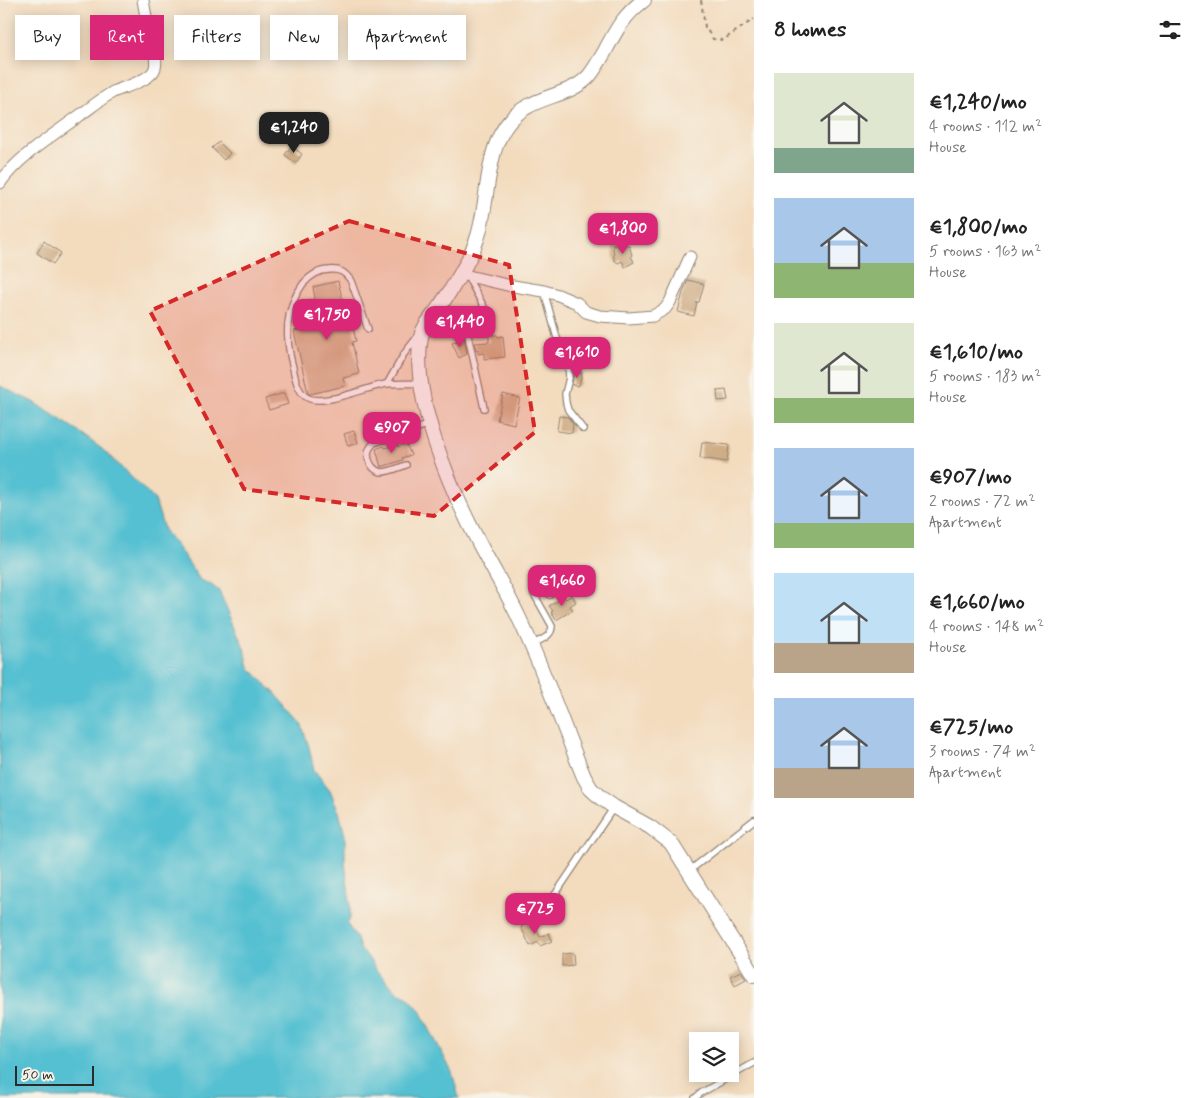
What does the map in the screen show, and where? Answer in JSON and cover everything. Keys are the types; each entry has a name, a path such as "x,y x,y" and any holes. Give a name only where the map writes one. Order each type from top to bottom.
{"street":[{"path":"0,182 8,171 31,152 104,98 145,78 153,72 156,60 149,36 143,0"},
{"path":"644,0 626,16 594,71 587,78 578,85 527,107 514,116 503,129 496,143 492,160 486,203 477,242 463,275 422,332 420,354 421,383 430,424 444,464 479,544 516,611 584,777 601,798 650,827 670,843 754,975"},
{"path":"463,275 558,295 574,301 586,312 600,316 629,318 653,316 665,309 690,257"}],"lane":[{"path":"368,329 351,281 347,275 340,270 325,270 315,273 307,280 297,293 290,311 288,327 288,346 297,384 302,393 308,398 317,400 387,384 421,383"},
{"path":"463,275 490,318"},
{"path":"544,291 557,338 568,363 569,378 565,394 566,403 568,410 583,429"},
{"path":"441,305 463,323 467,331 484,408"},
{"path":"387,384 404,354 422,332"},
{"path":"406,465 384,472 378,471 373,468 370,462 369,448 374,443 430,424"},
{"path":"531,645 549,635 552,628 534,594 534,589 540,586 550,595"},
{"path":"542,914 614,807"},
{"path":"689,871 754,820"},
{"path":"695,1098 754,1063"}],"path":[{"path":"702,0 705,27 713,39 723,40 754,19"}],"highlighted area":[{"path":"349,221 509,265 535,432 434,516 244,489 150,311"}],"water":[{"path":"0,386 33,402 102,449 155,500 164,530 200,580 210,584 219,591 245,650 249,667 301,723 314,770 330,790 339,812 345,835 345,863 350,904 350,919 347,924 357,939 360,949 376,970 397,992 407,996 419,1009 452,1072 459,1098 0,1098"}],"building":[{"path":"219,142 230,153 224,160 212,148"},
{"path":"291,146 302,154 296,163 285,155"},
{"path":"44,241 61,253 53,264 37,253"},
{"path":"613,245 629,245 634,262 625,267 622,261 618,263 614,260"},
{"path":"688,280 704,284 694,316 678,312"},
{"path":"338,281 343,302 347,301 356,341 352,342 359,374 343,378 345,386 310,394 308,393 294,331 310,328 304,301 315,299 313,287"},
{"path":"489,335 503,336 505,357 484,359 484,353 478,354 475,343 489,342"},
{"path":"464,338 467,354 459,358 452,343"},
{"path":"574,372 582,373 579,386 572,385"},
{"path":"726,390 728,400 718,401 717,391"},
{"path":"284,393 288,404 269,410 265,399"},
{"path":"503,394 520,398 514,424 497,420"},
{"path":"559,416 568,417 573,424 572,433 557,431"},
{"path":"354,431 358,443 348,446 344,434"},
{"path":"702,442 729,445 727,462 700,458"},
{"path":"398,444 398,447 406,444 411,455 402,458 403,460 381,467 376,449"},
{"path":"572,595 576,602 570,606 573,610 556,620 549,606 564,597 566,599"},
{"path":"533,921 540,937 549,933 552,941 540,946 538,942 530,946 521,927"},
{"path":"573,953 574,965 562,966 562,954"},
{"path":"741,971 746,979 735,985 730,976"}]}
